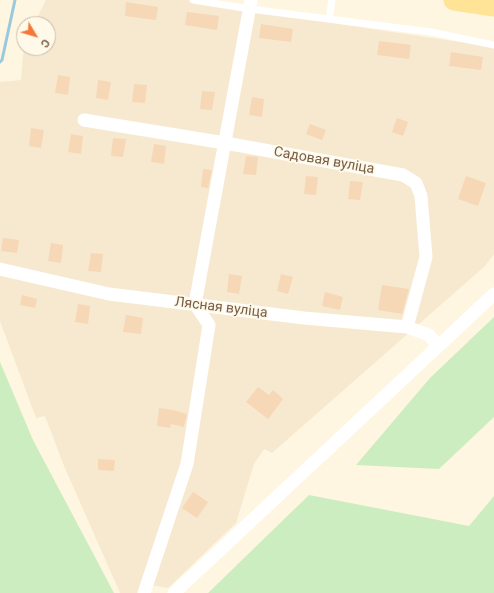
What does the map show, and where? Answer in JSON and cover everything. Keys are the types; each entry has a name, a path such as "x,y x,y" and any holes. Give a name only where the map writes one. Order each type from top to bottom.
{"main road":[{"path":"454,0 494,6"}],"street":[{"path":"144,593 187,464 209,325 195,304 251,4"},
{"name":"Садовая вуліца","path":"84,120 225,143 403,175 416,183 421,196 426,257 407,327"},
{"name":"Лясная вуліца","path":"0,269 109,294 304,318 407,327 429,335 438,346"},
{"path":"174,593 494,294"}],"lane":[{"path":"193,0 251,4 329,19 431,32 494,44"},
{"path":"329,19 332,0"}],"shaded area":[{"path":"46,0 191,0 325,22 494,47 494,254 485,266 272,453 264,449 254,464 236,523 168,588 143,584 138,593 120,593 64,466 45,416 36,418 0,321 0,82 21,80 23,56 56,56 56,16 38,16"}],"green space":[{"path":"494,317 494,417 439,469 356,465 430,378"},
{"path":"0,362 33,440 114,593 0,593"},
{"path":"309,495 469,526 494,496 494,593 208,593"}],"building":[{"path":"126,2 158,7 156,20 125,16"},
{"path":"187,12 219,16 217,30 185,25"},
{"path":"261,24 293,29 291,42 259,38"},
{"path":"379,41 411,45 409,59 377,55"},
{"path":"451,52 483,57 481,70 449,66"},
{"path":"58,75 70,77 68,95 55,93"},
{"path":"98,80 111,82 108,100 96,98"},
{"path":"134,84 147,85 145,103 132,102"},
{"path":"202,91 215,92 212,110 200,109"},
{"path":"252,97 264,99 262,117 249,115"},
{"path":"397,118 408,122 403,136 392,132"},
{"path":"310,124 326,130 322,140 306,134"},
{"path":"31,128 44,130 41,148 29,146"},
{"path":"71,134 83,136 81,154 68,152"},
{"path":"113,138 126,139 123,157 111,156"},
{"path":"154,144 166,146 164,164 151,162"},
{"path":"246,156 258,157 256,175 243,174"},
{"path":"203,169 212,170 208,188 201,187"},
{"path":"306,176 318,177 316,195 304,194"},
{"path":"466,176 486,183 478,206 458,199"},
{"path":"350,181 363,182 360,200 348,199"},
{"path":"3,238 19,240 17,253 1,251"},
{"path":"51,243 63,245 61,263 48,261"},
{"path":"91,253 103,254 101,272 88,271"},
{"path":"229,274 242,276 239,294 227,292"},
{"path":"281,274 293,277 288,294 277,291"},
{"path":"382,285 409,289 402,314 378,310"},
{"path":"325,292 343,297 340,310 322,306"},
{"path":"22,295 37,299 35,308 20,305"},
{"path":"78,304 90,306 88,324 75,322"},
{"path":"126,315 143,318 141,334 123,332"},
{"path":"258,387 269,395 273,390 283,399 268,419 246,402"},
{"path":"159,408 187,414 184,427 171,424 170,428 157,426"},
{"path":"98,459 115,460 114,471 98,470"},
{"path":"193,492 208,502 197,518 182,508"}],"waterway":[{"path":"0,62 2,60 15,0"}]}
